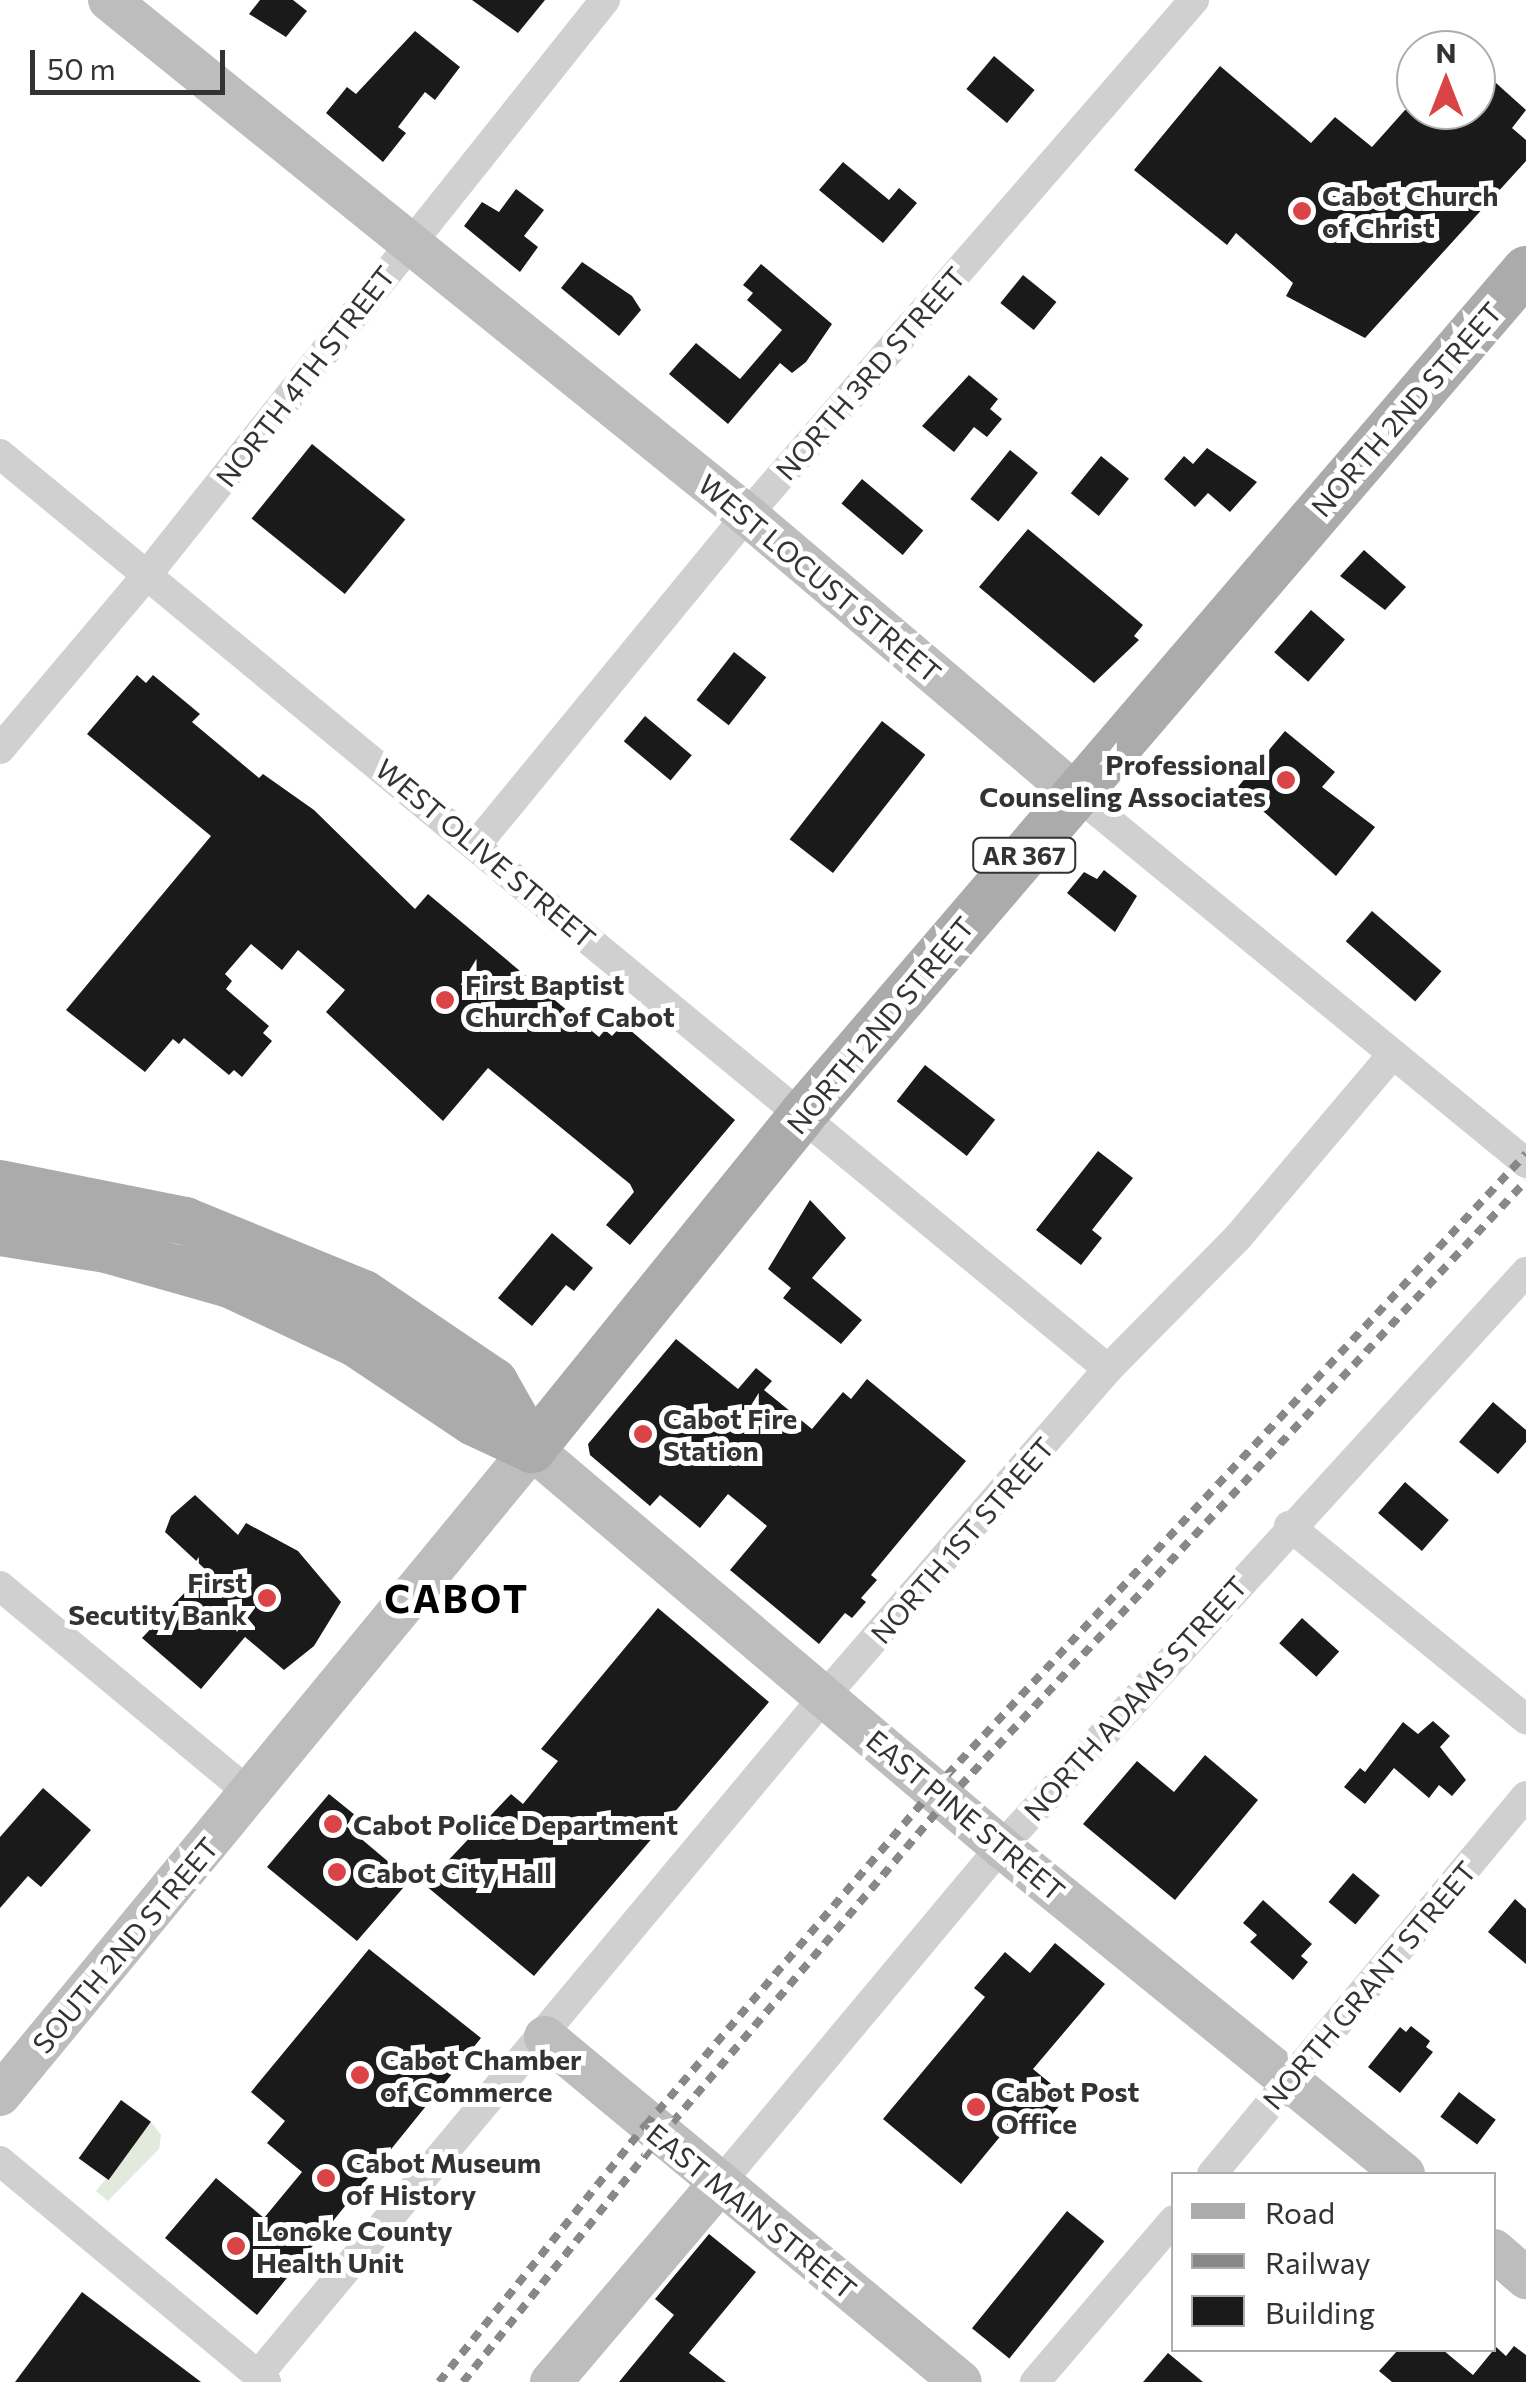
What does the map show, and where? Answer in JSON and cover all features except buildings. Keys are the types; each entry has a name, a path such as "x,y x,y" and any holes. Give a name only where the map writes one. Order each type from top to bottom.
{"main road":[{"name":"NORTH 2ND STREET","path":"532,1449 802,1115 1526,270"},
{"path":"0,1184 185,1221 364,1294 494,1382 532,1449"},
{"path":"0,1232 106,1249 230,1284 356,1342 474,1422 532,1449"}],"street":[{"name":"WEST LOCUST STREET","path":"110,0 748,516 1076,794 1526,1163"},
{"name":"NORTH 4TH STREET","path":"0,749 146,576 605,0"},
{"name":"NORTH 3RD STREET","path":"476,845 748,516 1194,0"},
{"name":"WEST OLIVE STREET","path":"0,454 1108,1370"},
{"name":"NORTH 1ST STREET","path":"262,2378 824,1698 1108,1370 1240,1236 1393,1054"},
{"name":"NORTH ADAMS STREET","path":"720,2183 1001,1847 1289,1526 1526,1272"},
{"name":"EAST PINE STREET","path":"532,1449 1001,1847 1293,2080 1402,2172"},
{"name":"NORTH 2ND STREET","path":"252,1796 532,1449"},
{"path":"1289,1526 1526,1718"},
{"path":"0,1586 252,1796"},
{"name":"SOUTH 2ND STREET","path":"0,2095 252,1796"},
{"name":"NORTH GRANT STREET","path":"1214,2172 1526,1796"},
{"name":"EAST MAIN STREET","path":"545,2036 961,2382"},
{"path":"0,2161 262,2378"},
{"path":"552,2382 720,2183"},
{"path":"1034,2382 1171,2223"},
{"path":"1496,2252 1526,2278"}],"shaded area":[{"path":"151,2122 161,2135 159,2149 108,2201 96,2191"}],"railway":[{"path":"439,2382 646,2125 935,1788 1526,1154"},
{"path":"463,2382 661,2136 948,1799 1526,1181"}],"place":[{"name":"Cabot Church of Christ","path":"1302,211"},
{"name":"Professional Counseling Associates","path":"1286,780"},
{"name":"First Baptist Church of Cabot","path":"445,1000"},
{"name":"Cabot Fire Station","path":"643,1434"},
{"name":"First Secutity Bank","path":"267,1598"},
{"name":"Cabot Police Department","path":"333,1824"},
{"name":"Cabot City Hall","path":"337,1872"},
{"name":"Cabot Chamber of Commerce","path":"360,2075"},
{"name":"Cabot Post Office","path":"976,2107"},
{"name":"Cabot Museum of History","path":"326,2178"},
{"name":"Lonoke County Health Unit","path":"236,2246"}],"district":[{"name":"CABOT","path":"457,1598"}]}
